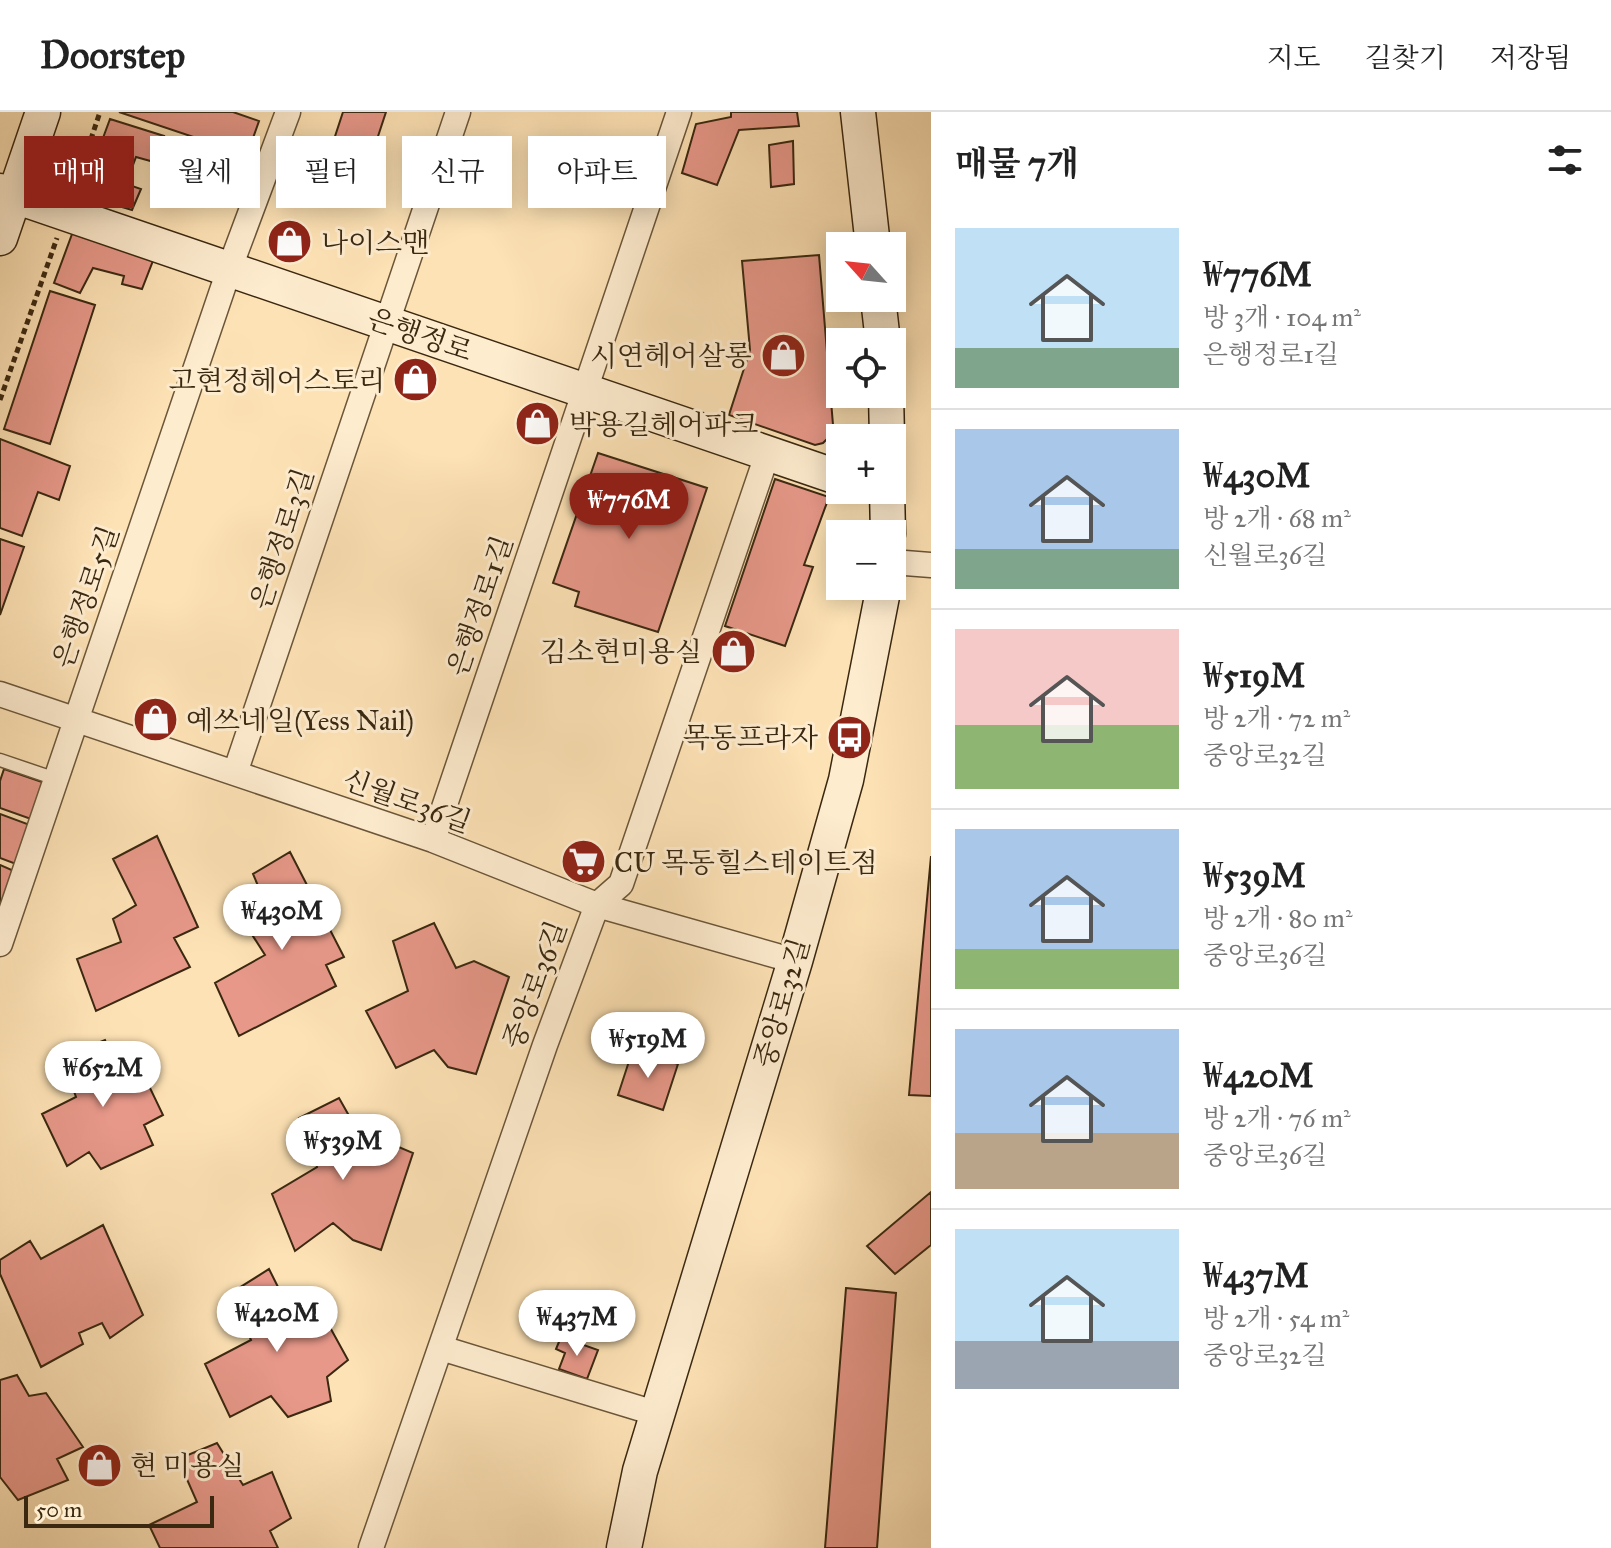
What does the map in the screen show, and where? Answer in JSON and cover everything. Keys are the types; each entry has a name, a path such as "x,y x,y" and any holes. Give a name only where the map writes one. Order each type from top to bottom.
{"street":[{"path":"0,238 7,194 43,112"},
{"name":"은행정로5길","path":"0,944 229,270 288,112"},
{"name":"은행정로3길","path":"235,773 458,112"},
{"name":"은행정로1길","path":"433,840 679,112"},
{"path":"858,112 871,232"},
{"name":"은행정로","path":"7,194 826,473"},
{"name":"중앙로36길","path":"371,1548 545,1045 597,905 621,884 768,452"},
{"path":"906,563 931,565"},
{"name":"중앙로32길","path":"624,1548 640,1471 795,961 846,780 881,600"},
{"name":"신월로36길","path":"0,694 433,840 597,905 795,961"},
{"path":"441,1348 658,1414"}],"lane":[{"path":"0,760 56,779"}],"path":[{"path":"0,400 100,112"}],"building":[{"path":"119,112 233,112 259,121 254,136 190,136"},
{"path":"343,112 386,112 378,136 335,136"},
{"path":"731,112 797,112 799,126 739,130 717,185 682,173 696,124 731,117"},
{"path":"110,119 164,136 150,136 150,161 136,157 134,162 134,136 104,136"},
{"path":"793,141 794,184 771,187 769,145"},
{"path":"134,187 141,189 134,205"},
{"path":"75,226 156,253 142,289 122,284 124,276 93,268 80,293 54,283"},
{"path":"819,255 826,340 826,408 832,408 833,424 826,424 826,440 823,443 815,445 729,415 750,350 742,261"},
{"path":"50,291 95,305 50,444 4,429"},
{"path":"0,439 70,466 59,500 38,492 22,536 0,528"},
{"path":"598,453 707,488 658,632 575,606 579,592 553,583"},
{"path":"775,479 826,496 826,504 804,565 813,567 785,646 725,626"},
{"path":"0,539 24,547 0,615"},
{"path":"4,769 45,783 31,819 0,808 0,781"},
{"path":"0,814 30,825 16,864 0,858"},
{"path":"157,836 198,927 174,938 190,967 96,1011 77,959 121,942 113,919 136,905 113,859"},
{"path":"290,852 344,957 326,965 336,986 239,1036 215,983 265,955 251,933 273,921 253,874"},
{"path":"931,856 931,1096 909,1095"},
{"path":"0,865 14,871 0,910"},
{"path":"434,923 456,968 474,961 509,977 476,1074 448,1067 434,1050 396,1068 366,1011 408,991 393,941"},
{"path":"105,1040 115,1065 138,1063 163,1115 144,1125 153,1145 101,1169 89,1152 67,1166 42,1114 76,1097 62,1057"},
{"path":"633,1049 678,1064 663,1110 618,1095"},
{"path":"339,1098 365,1144 380,1139 413,1153 381,1250 353,1240 333,1223 295,1251 272,1194 317,1167 299,1118"},
{"path":"931,1192 931,1245 895,1274 867,1246"},
{"path":"103,1225 143,1315 110,1338 102,1323 79,1333 83,1344 41,1367 0,1274 0,1260 30,1241 41,1259"},
{"path":"269,1269 289,1309 321,1311 348,1360 327,1377 331,1401 288,1417 271,1396 230,1417 205,1364 251,1340 231,1293"},
{"path":"846,1288 896,1293 877,1548 825,1548"},
{"path":"561,1337 598,1350 587,1379 559,1369 565,1353 556,1349"},
{"path":"17,1375 29,1396 46,1393 83,1447 57,1459 68,1480 18,1500 0,1477 0,1380"},
{"path":"217,1443 243,1485 272,1472 291,1518 270,1531 278,1548 160,1548 149,1525 197,1502 178,1459"}],"place":[{"name":"나이스맨","path":"290,242"},
{"name":"시연헤어살롱","path":"783,355"},
{"name":"고현정헤어스토리","path":"416,380"},
{"name":"박용길헤어파크","path":"538,424"},
{"name":"김소현미용실","path":"733,651"},
{"name":"예쓰네일(Yess Nail)","path":"155,720"},
{"name":"목동프라자","path":"849,737"},
{"name":"CU 목동힐스테이트점","path":"583,862"},
{"name":"현 미용실","path":"99,1465"}]}
